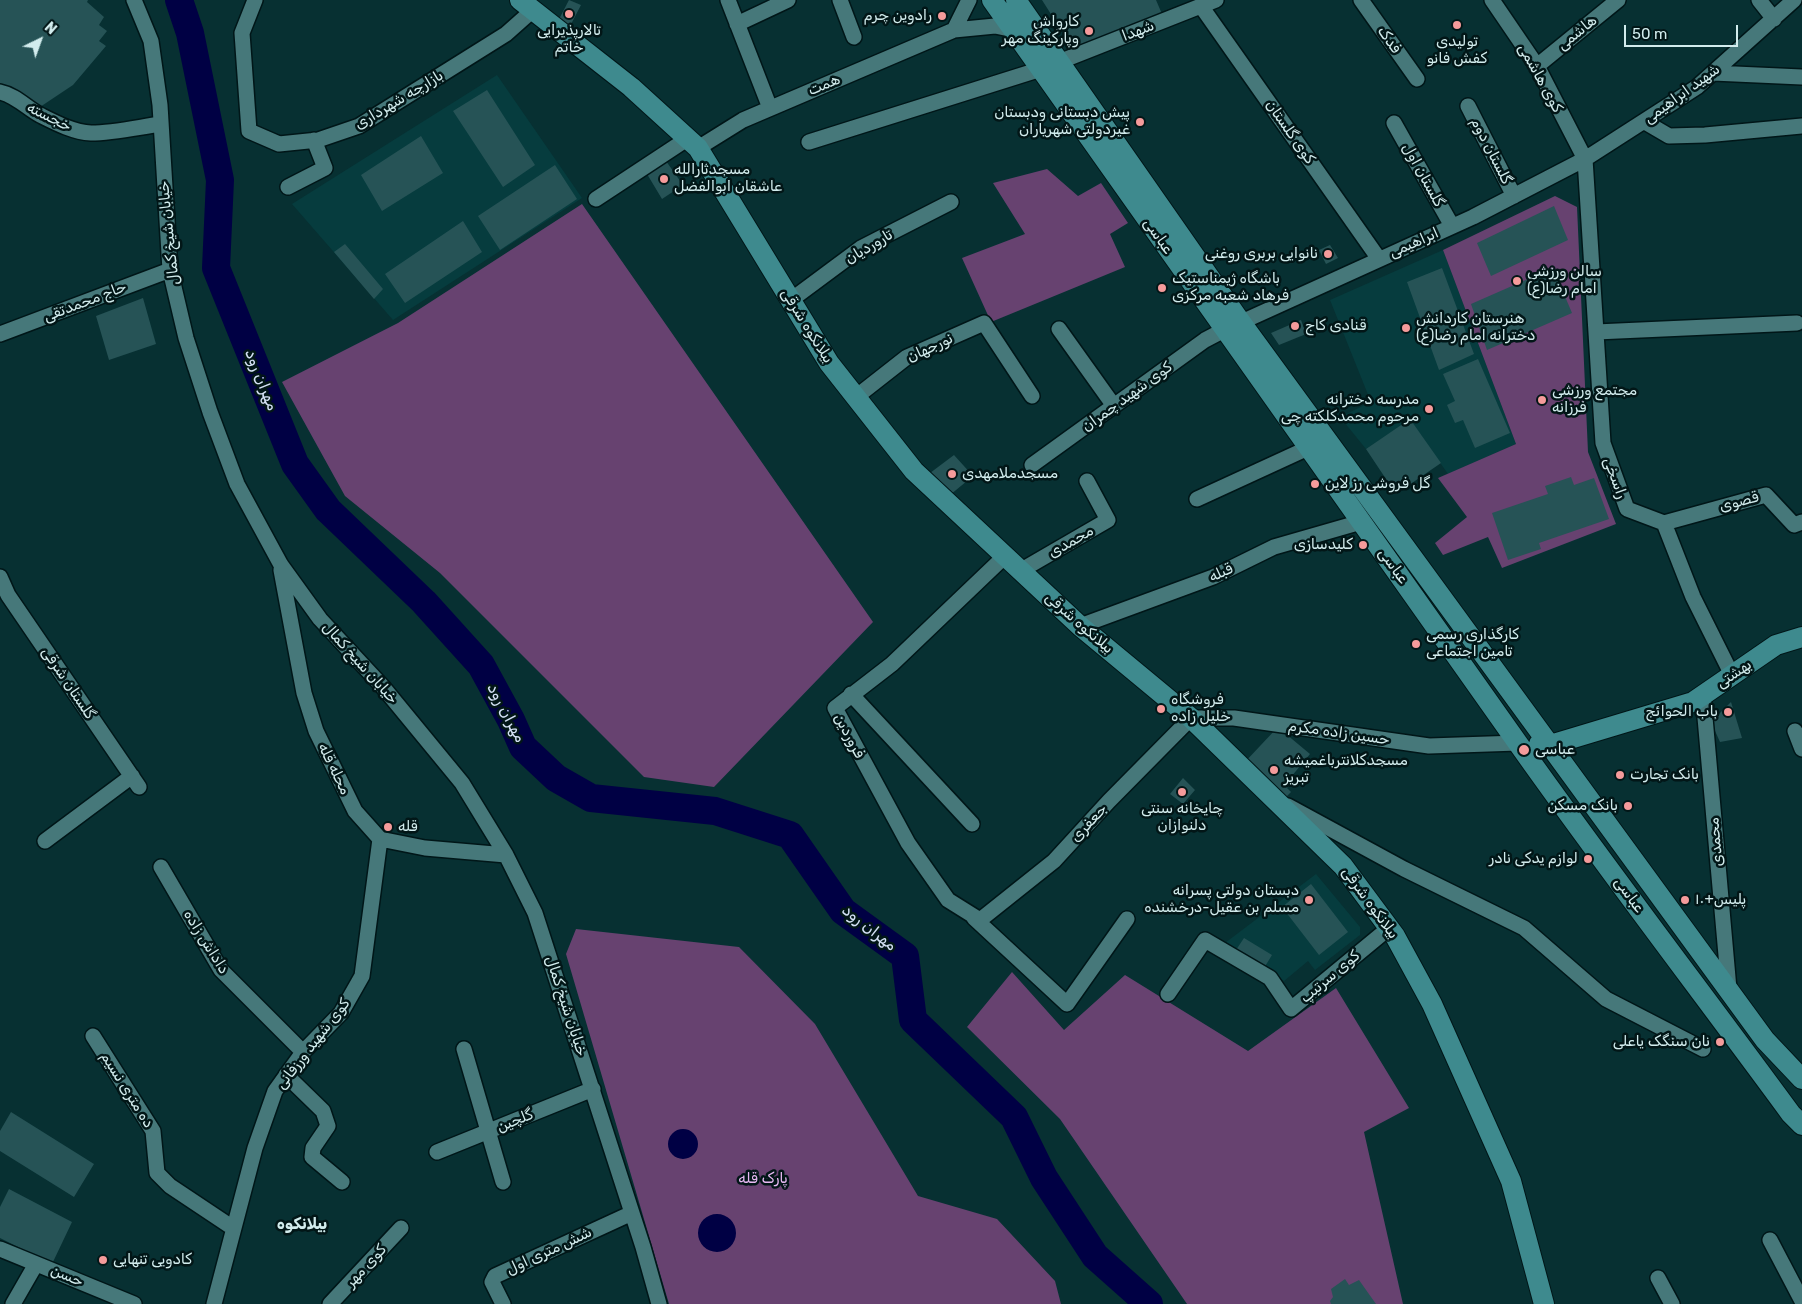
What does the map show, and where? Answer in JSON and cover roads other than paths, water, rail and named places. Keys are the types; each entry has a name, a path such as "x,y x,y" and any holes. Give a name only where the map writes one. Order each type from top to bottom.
{"main road":[{"name":"عباسى","path":"992,0 1041,69 1232,325 1380,515 1729,988 1765,1040 1802,1079"},
{"name":"عباسى","path":"1016,0 1060,61 1232,325 1308,448 1440,630 1518,743 1791,1114 1802,1125"},
{"name":"بیلانکوه شرقی","path":"526,5 631,87 693,143 829,363 914,471 1080,626 1191,718 1343,866 1389,928 1432,1004 1511,1181 1544,1304"},
{"path":"1361,522 1380,515"},
{"name":"بهشتی","path":"1550,745 1693,702 1776,645 1802,636"},
{"path":"1518,743 1550,745"}],"street":[{"name":"خیابان شیخ کمال","path":"134,0 151,41 161,124 170,270 189,347 236,484 281,565 320,619 383,687 462,783 506,855 535,913 593,1089 658,1304"},
{"name":"بازارچه شهرداری","path":"255,0 242,33 250,131 279,144 314,140 359,126 506,34 526,5"},
{"path":"728,0 770,108"},
{"path":"736,24 788,0"},
{"path":"840,0 854,37"},
{"path":"954,30 969,0"},
{"name":"شهدا","path":"809,142 1041,69 1216,0"},
{"name":"فدک","path":"1361,0 1417,79"},
{"name":"کوی هاشمی","path":"1492,0 1537,66 1585,158"},
{"name":"هاشمی","path":"1537,66 1618,0"},
{"path":"1759,0 1774,20"},
{"name":"شهید ابراهیمی","path":"1585,158 1645,122 1697,87 1774,20 1794,0"},
{"name":"کوی گلستان","path":"1201,6 1379,259"},
{"name":"همت","path":"596,199 693,143 770,108 954,30 994,26 1041,35"},
{"path":"1713,73 1802,77"},
{"name":"خجسته","path":"0,92 14,98 37,114 77,131 92,133 161,124"},
{"name":"گلستان دوم","path":"1468,106 1514,196"},
{"path":"1645,122 1669,136 1705,135 1802,126"},
{"name":"گلستان اول","path":"1394,123 1452,226"},
{"path":"288,188 325,168 314,140"},
{"name":"ابراهیمی","path":"1232,325 1452,226 1514,196 1585,158"},
{"name":"راسخی","path":"1585,158 1603,443 1627,509 1664,523"},
{"name":"تاروردیان","path":"791,300 861,248 952,202"},
{"name":"حاج محمدتقی","path":"1,332 170,270"},
{"name":"نورجهان","path":"856,397 907,357 984,323 1032,396"},
{"path":"1596,332 1796,323"},
{"name":"کوی شهید چمران","path":"1032,465 1206,340 1232,325"},
{"path":"1059,329 1114,406"},
{"path":"1198,499 1308,448"},
{"name":"محمدی","path":"1020,571 1108,520 1087,481"},
{"name":"قصوی","path":"1664,523 1766,495 1794,525 1802,522"},
{"name":"قبله","path":"1080,626 1213,577 1274,547 1361,522"},
{"path":"1664,523 1692,597 1732,675"},
{"name":"فروردین","path":"977,919 948,900 903,835 835,708 892,664 1006,556"},
{"name":"محله قله","path":"281,565 304,693 316,731 355,811 380,839"},
{"name":"گلستان شرقی","path":"0,577 8,595 136,782 45,841"},
{"path":"851,694 972,824"},
{"name":"محمدی","path":"1703,695 1729,988"},
{"name":"حسین زاده مکرم","path":"1191,718 1234,718 1429,746 1518,743"},
{"name":"جعفری","path":"977,919 1054,860 1191,718"},
{"path":"1795,731 1802,749"},
{"path":"1273,798 1404,869 1524,928 1606,999 1703,1050"},
{"path":"380,839 425,848 506,855"},
{"name":"کوی شهید ورزفانی","path":"214,1304 255,1148 275,1092 303,1052 341,1012 362,976 380,839"},
{"name":"داداش زاده","path":"161,867 221,970 303,1052"},
{"path":"977,919 1067,1004 1127,919"},
{"name":"کوی سرتیپ","path":"1168,994 1205,940 1270,978 1291,1009 1389,928"},
{"name":"ده متری نسیم","path":"93,1036 153,1131 157,1172 170,1186 233,1228"},
{"path":"464,1049 503,1182"},
{"path":"286,1075 323,1111 328,1126 313,1148 312,1156 342,1182"},
{"name":"گلچین","path":"437,1152 593,1089"},
{"name":"شش متری اول","path":"503,1304 492,1282 494,1276 632,1213"},
{"name":"کوی مهر","path":"330,1304 402,1228"},
{"path":"1770,1240 1802,1301"},
{"name":"حسن","path":"0,1249 134,1304"},
{"path":"13,1304 36,1264"},
{"path":"1658,1278 1672,1304"}],"waterway":[{"name":"مهران رود","path":"179,0 190,33 220,180 216,268 295,464 328,510 424,602 481,665 511,720 523,747 556,778 591,798 715,811 790,835 843,911 905,956 913,1020 1014,1117 1044,1178 1095,1256 1149,1304"}],"place":[{"name":"تالارپذیرایی خاتم","path":"569,14"},
{"name":"رادوین چرم","path":"942,16"},
{"name":"تولیدی کفش فانو","path":"1457,25"},
{"name":"کارواش وپارکینگ مهر","path":"1089,31"},
{"name":"پیش دبستانی ودبستان غیردولتی شهریاران","path":"1140,122"},
{"name":"مسجدثارالله عاشقان ابوالفضل","path":"664,179"},
{"name":"نانوایی بربری روغنی","path":"1328,254"},
{"name":"سالن ورزشی امام رضا(ع)","path":"1517,281"},
{"name":"باشگاه ژیمناستیک فرهاد شعبه مرکزی","path":"1162,288"},
{"name":"قنادی کاج","path":"1295,326"},
{"name":"هنرستان کاردانش دخترانه امام رضا(ع)","path":"1406,328"},
{"name":"مجتمع ورزشی فرزانه","path":"1542,400"},
{"name":"مدرسه دخترانه مرحوم محمدکلکته چی","path":"1429,409"},
{"name":"مسجدملامهدی","path":"952,474"},
{"name":"گل فروشی رز لاین","path":"1315,484"},
{"name":"کلیدسازی","path":"1363,545"},
{"name":"کارگذاری رسمی تامین اجتماعی","path":"1416,644"},
{"name":"فروشگاه خلیل زاده","path":"1161,709"},
{"name":"باب الحوائج","path":"1728,712"},
{"name":"عباسی","path":"1524,750"},
{"name":"مسجدکلانترباغمیشه تبریز","path":"1274,770"},
{"name":"بانک تجارت","path":"1620,775"},
{"name":"چایخانه سنتی دلنوازان","path":"1182,792"},
{"name":"بانک مسکن","path":"1628,806"},
{"name":"قله","path":"388,827"},
{"name":"لوازم یدکی نادر","path":"1588,859"},
{"name":"دبستان دولتی پسرانه مسلم بن عقیل-درخشنده","path":"1309,900"},
{"name":"پلیس+۱۰","path":"1685,900"},
{"name":"نان سنگک یاعلی","path":"1720,1042"},
{"name":"کادویی تنهایی","path":"103,1260"}],"district":[{"name":"بیلانکوه","path":"302,1224"}],"park label":[{"name":"پارک قله","path":"763,1179"}]}
